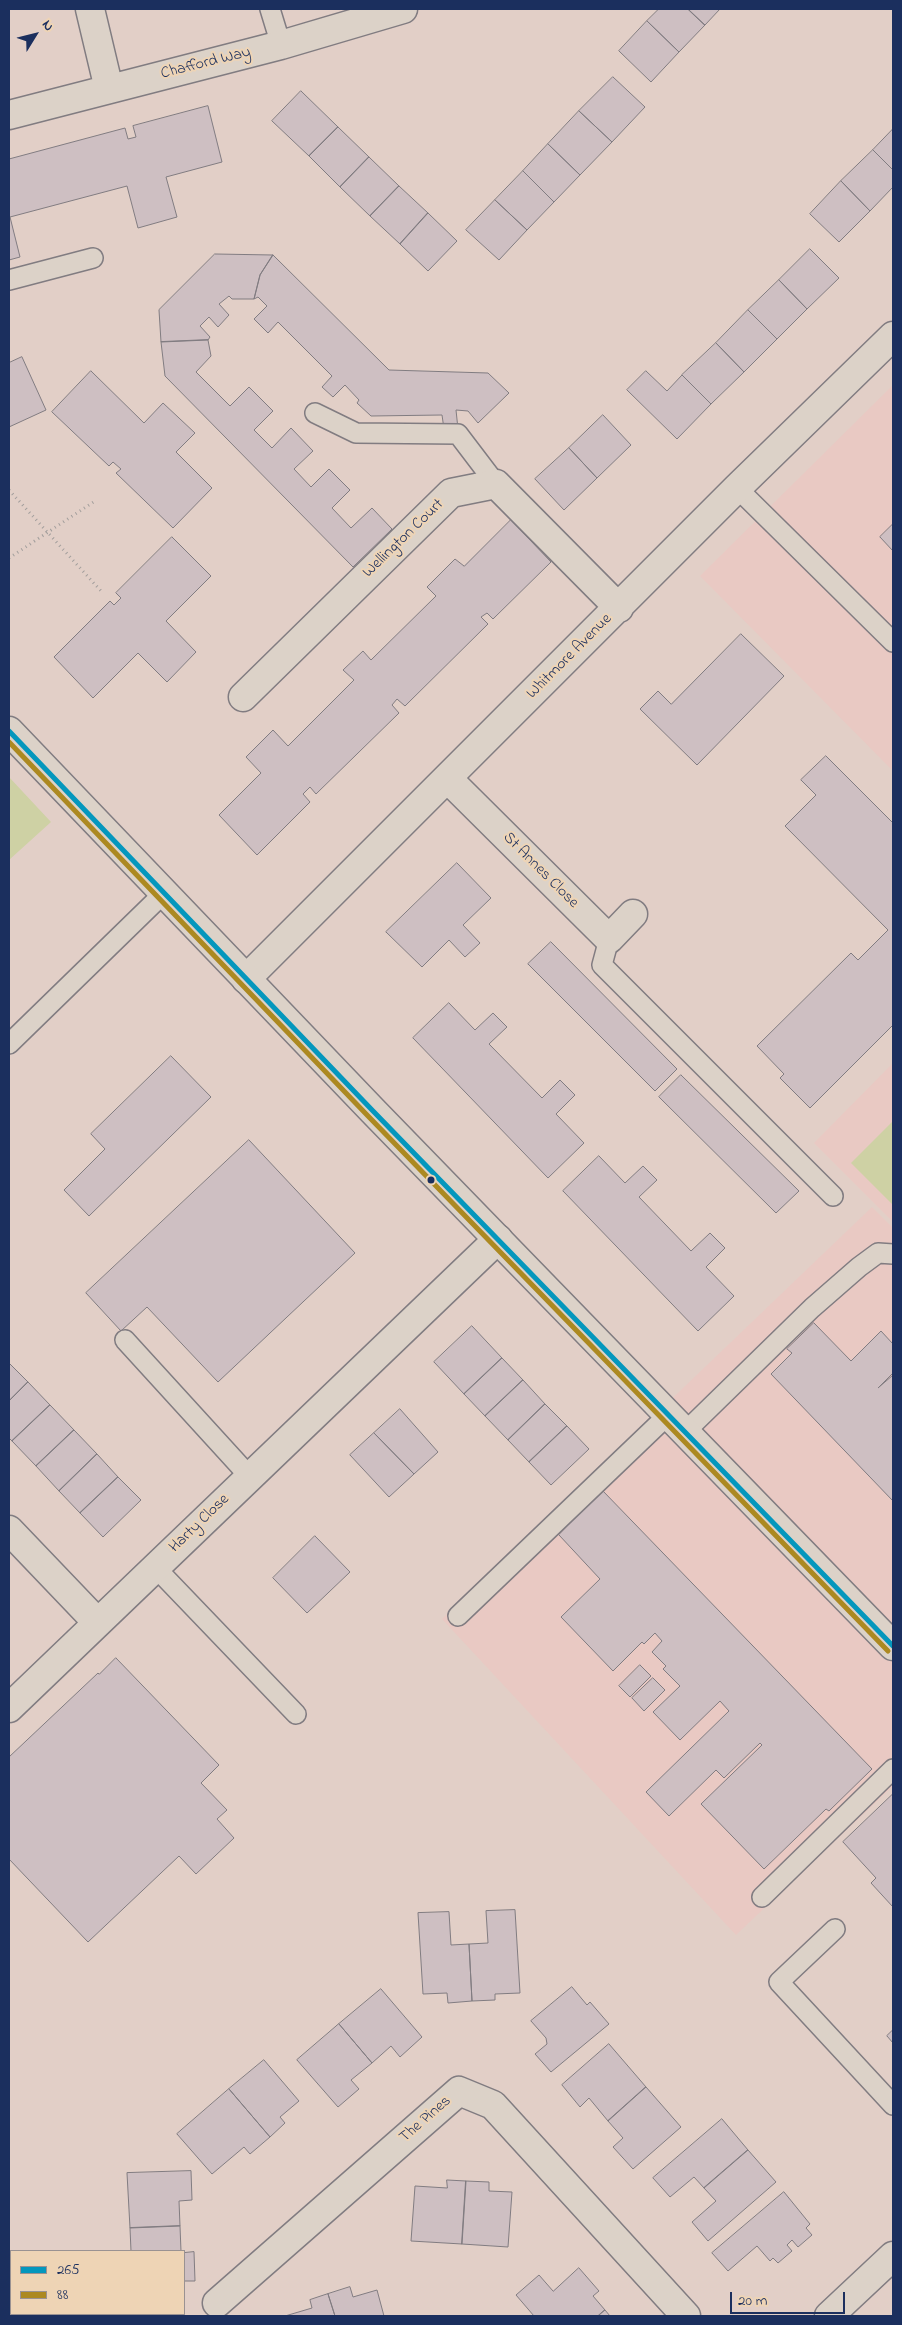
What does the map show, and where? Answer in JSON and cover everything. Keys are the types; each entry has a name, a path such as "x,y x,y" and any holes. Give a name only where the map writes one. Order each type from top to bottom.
{"street":[{"path":"90,9 109,89"},
{"name":"Chafford Way","path":"9,115 281,45 403,9"},
{"name":"Whitmore Avenue","path":"246,979 737,488 893,336"},
{"path":"496,484 619,608"},
{"name":"Wellington Court","path":"243,697 451,493 496,484"},
{"path":"9,731 246,979 678,1422 893,1646"},
{"name":"St Annes Close","path":"448,779 609,939"},
{"path":"609,939 633,914"},
{"name":"Harty Close","path":"9,1708 498,1239"},
{"path":"9,1530 97,1622"},
{"name":"The Pines","path":"217,2303 459,2091 493,2105 686,2316"},
{"path":"830,2316 893,2256"}],"lane":[{"path":"270,9 281,45"},
{"path":"9,280 93,258"},
{"path":"315,414 356,433 458,434 496,484"},
{"path":"737,488 893,642"},
{"path":"9,1044 164,893"},
{"path":"609,939 602,965 833,1196"},
{"path":"458,1616 678,1422 859,1267 878,1253 893,1254"},
{"path":"125,1340 250,1477"},
{"path":"155,1567 296,1714"},
{"path":"762,1897 893,1770"},
{"path":"835,1929 779,1982 893,2105"}],"path":[{"path":"9,490 101,591"},
{"path":"9,558 96,501"}],"shaded area":[{"path":"893,385 893,771 700,576"},
{"path":"893,1063 893,1222 814,1143"},
{"path":"872,1207 893,1228 893,1786 736,1935 442,1619"}],"green space":[{"path":"9,777 51,822 9,860"},
{"path":"893,1121 893,1205 851,1163"}],"building":[{"path":"659,9 688,9 705,25 679,52 647,21"},
{"path":"688,9 720,9 705,25"},
{"path":"647,21 679,52 651,82 619,51"},
{"path":"613,77 645,107 612,142 579,111"},
{"path":"301,91 338,127 309,156 272,121"},
{"path":"208,106 222,162 166,177 177,217 138,228 127,186 10,217 20,257 9,260 9,159 125,128 128,139 136,137 133,126"},
{"path":"579,111 612,142 580,175 548,144"},
{"path":"338,127 369,157 340,187 309,156"},
{"path":"893,129 893,170 873,150"},
{"path":"548,144 580,175 554,202 523,171"},
{"path":"873,150 893,170 893,187 870,211 841,181"},
{"path":"369,157 399,186 370,216 340,187"},
{"path":"523,171 554,202 527,230 495,200"},
{"path":"841,181 870,211 839,242 810,214"},
{"path":"399,186 428,213 400,244 370,216"},
{"path":"495,200 527,230 499,260 466,230"},
{"path":"428,213 457,241 428,271 400,244"},
{"path":"810,249 839,278 807,309 779,280"},
{"path":"215,254 273,255 260,275 254,299 232,299 229,296 219,304 229,315 218,327 209,317 200,326 210,337 208,340 161,342 159,310"},
{"path":"273,255 389,370 488,373 509,393 478,423 468,411 456,410 458,429 444,429 442,415 371,416 357,403 359,400 345,385 333,397 322,387 332,376 278,322 268,333 254,319 267,306 258,297 254,299 260,275"},
{"path":"779,280 807,309 777,339 748,310"},
{"path":"748,310 777,339 744,372 716,343"},
{"path":"208,340 211,356 196,372 230,406 249,387 273,411 254,430 272,448 291,428 313,451 294,469 311,487 329,469 350,490 332,508 351,528 372,508 392,529 353,567 165,376 161,342"},
{"path":"716,343 744,372 711,404 682,375"},
{"path":"22,357 46,410 9,427 9,363"},
{"path":"91,371 144,423 163,403 195,433 176,452 212,488 173,528 116,473 121,469 113,462 109,466 52,412"},
{"path":"646,371 667,391 682,375 711,404 677,439 627,390"},
{"path":"603,415 631,445 597,478 569,448"},
{"path":"569,448 597,478 564,510 535,479"},
{"path":"511,520 551,562 493,619 487,613 481,617 488,624 405,706 397,699 392,705 399,713 316,794 310,787 303,794 310,802 257,855 219,815 261,773 246,757 273,730 288,746 354,680 343,670 363,651 371,660 436,596 427,587 455,559 464,566"},
{"path":"893,524 893,551 880,537"},
{"path":"172,537 211,576 166,621 196,652 167,682 138,653 93,698 54,657 110,601 114,605 121,598 116,593"},
{"path":"741,634 784,676 697,765 640,709 658,691 671,704"},
{"path":"826,756 893,823 893,1025 810,1108 780,1078 784,1074 757,1046 851,953 858,960 888,930 785,826 816,795 801,780"},
{"path":"457,863 491,898 463,925 480,943 465,957 449,940 422,967 386,932"},
{"path":"551,942 677,1069 655,1091 528,964"},
{"path":"449,1003 475,1030 493,1013 507,1027 489,1044 542,1098 560,1080 575,1095 556,1114 584,1143 548,1178 413,1038"},
{"path":"171,1056 211,1097 89,1216 64,1190 105,1149 91,1134"},
{"path":"681,1075 799,1191 776,1213 659,1097"},
{"path":"249,1140 355,1253 218,1382 147,1307 121,1331 86,1293"},
{"path":"599,1156 625,1183 643,1166 657,1180 639,1197 691,1251 710,1233 725,1248 706,1267 734,1296 698,1331 563,1191"},
{"path":"814,1323 851,1361 881,1331 893,1344 893,1373 878,1388 893,1375 893,1501 771,1374 792,1353 787,1349"},
{"path":"472,1326 502,1358 464,1394 434,1362"},
{"path":"502,1358 523,1380 485,1416 464,1394"},
{"path":"9,1363 28,1382 9,1401"},
{"path":"523,1380 545,1404 508,1440 485,1416"},
{"path":"28,1382 50,1405 12,1441 9,1438 9,1401"},
{"path":"545,1404 567,1426 529,1462 508,1440"},
{"path":"50,1405 74,1430 36,1466 12,1441"},
{"path":"400,1409 438,1452 414,1474 374,1433"},
{"path":"567,1426 589,1449 551,1485 529,1462"},
{"path":"74,1430 97,1454 59,1491 36,1466"},
{"path":"374,1433 414,1474 389,1497 350,1455"},
{"path":"97,1454 118,1477 80,1513 59,1491"},
{"path":"118,1477 141,1500 103,1537 80,1513"},
{"path":"602,1490 872,1769 829,1811 826,1809 764,1869 701,1804 762,1745 760,1743 724,1778 716,1770 669,1816 646,1792 729,1711 720,1701 680,1740 653,1712 680,1686 663,1669 666,1666 652,1652 662,1641 655,1633 644,1644 642,1642 613,1671 561,1617 600,1579 559,1535"},
{"path":"315,1536 350,1572 307,1613 273,1578"},
{"path":"116,1658 219,1765 201,1783 227,1810 217,1819 234,1838 196,1874 179,1856 88,1942 9,1859 9,1757"},
{"path":"640,1665 651,1676 630,1697 619,1686"},
{"path":"653,1678 665,1690 644,1711 632,1698"},
{"path":"893,1794 893,1907 871,1883 876,1878 843,1842"},
{"path":"515,1910 520,1993 495,1994 495,2000 472,2001 469,1944 488,1943 486,1911"},
{"path":"449,1912 451,1945 469,1944 472,2001 448,2003 447,1993 423,1994 418,1913"},
{"path":"572,1987 587,2005 590,2002 609,2024 551,2072 535,2054 547,2044 546,2038 531,2021"},
{"path":"381,1989 422,2037 400,2057 391,2046 372,2063 339,2024"},
{"path":"339,2024 372,2063 351,2080 359,2089 338,2107 297,2060"},
{"path":"893,2030 893,2043 887,2036"},
{"path":"609,2044 646,2087 608,2121 589,2098 580,2107 562,2085"},
{"path":"264,2060 299,2101 280,2117 285,2123 270,2137 229,2089"},
{"path":"646,2087 681,2127 633,2169 613,2147 623,2138 608,2121"},
{"path":"229,2089 270,2137 250,2154 244,2147 212,2174 177,2134"},
{"path":"722,2119 748,2150 704,2188 694,2177 670,2197 653,2178"},
{"path":"748,2150 776,2182 708,2241 692,2222 716,2201 704,2188"},
{"path":"191,2171 192,2200 179,2201 180,2226 130,2228 127,2173"},
{"path":"447,2180 466,2181 462,2244 411,2241 415,2186 447,2188"},
{"path":"466,2181 489,2182 489,2191 512,2192 508,2247 462,2244"},
{"path":"784,2192 810,2224 806,2228 812,2235 798,2247 792,2240 787,2245 792,2251 778,2263 773,2258 770,2261 757,2246 728,2271 712,2253"},
{"path":"180,2226 181,2250 131,2250 130,2228"},
{"path":"194,2252 195,2281 185,2281 185,2253"},
{"path":"579,2268 599,2291 593,2296 605,2310 598,2316 534,2316 516,2295 539,2275 553,2291"},
{"path":"350,2287 353,2297 377,2290 384,2316 335,2316 328,2294"},
{"path":"328,2294 335,2316 285,2316 312,2308 310,2300"},
{"path":"605,2310 610,2316 598,2316"}],"transit line":[{"name":"265","path":"9,731 373,1111 893,1646"},
{"name":"88","path":"9,742 368,1116 888,1651"}]}
